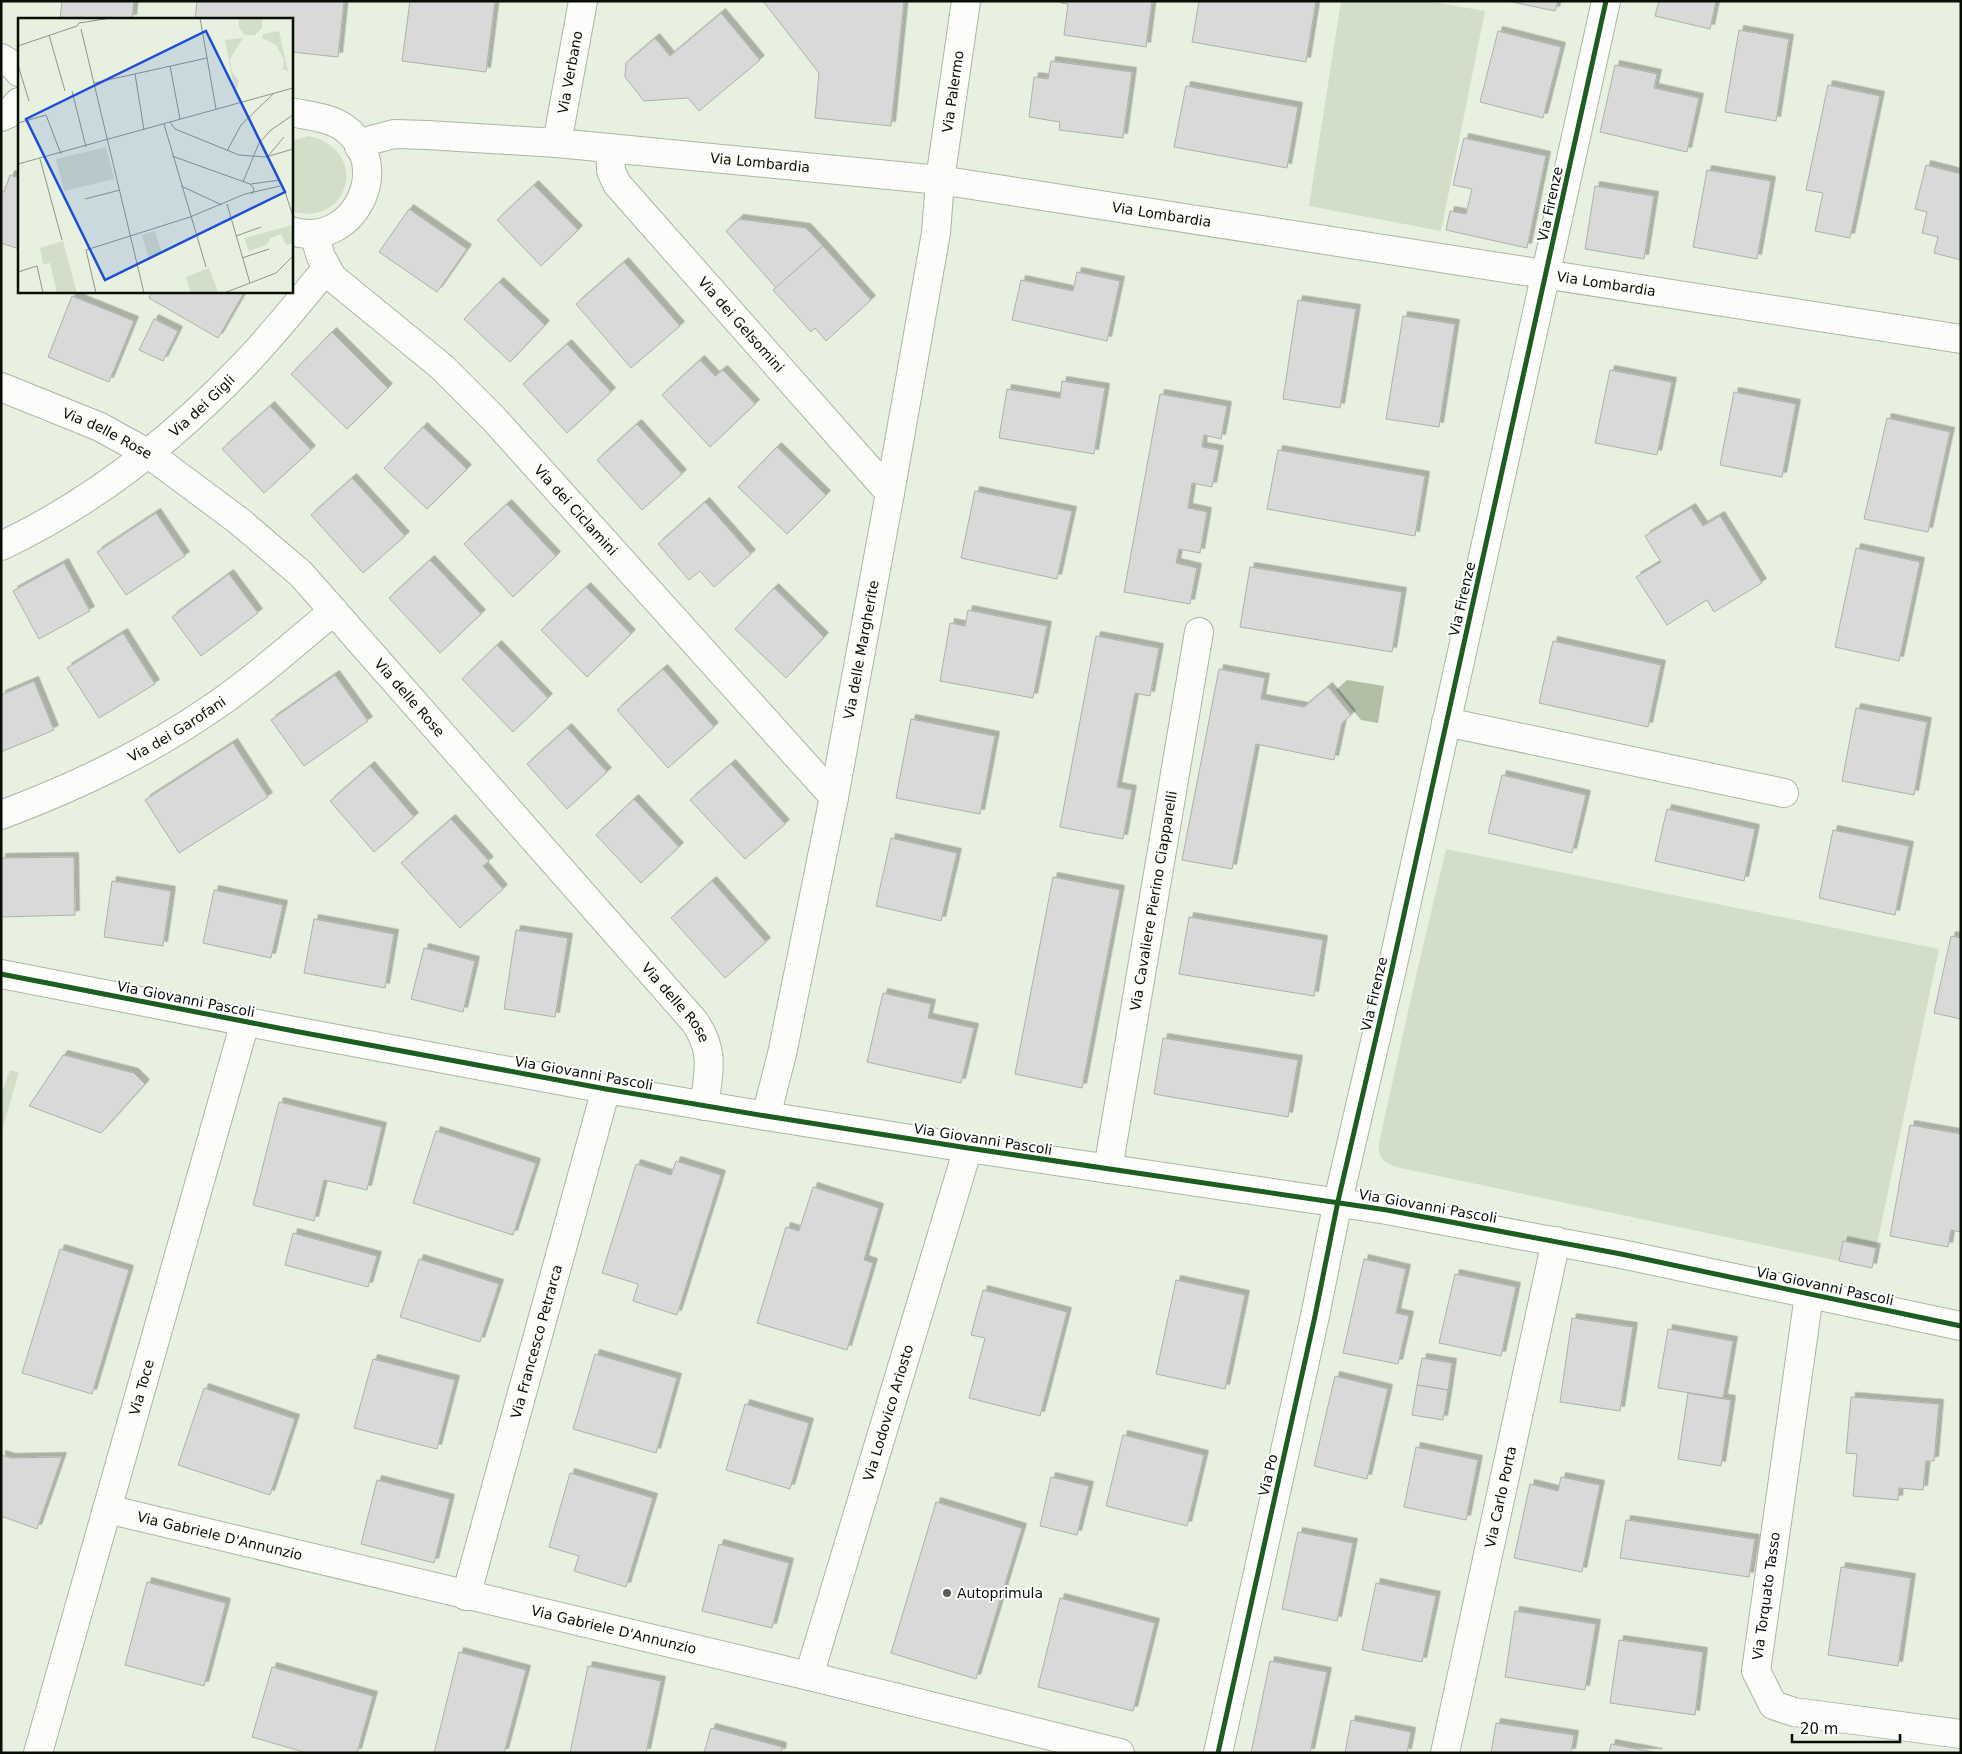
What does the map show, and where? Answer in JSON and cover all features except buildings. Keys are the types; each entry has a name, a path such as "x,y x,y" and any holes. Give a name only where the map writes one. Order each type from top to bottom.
{"street":[{"name":"Via Verbano","path":"557,143 583,1"},
{"name":"Via Palermo","path":"940,180 966,1"},
{"name":"Via Firenze","path":"1338,1201 1606,1"},
{"path":"1,117 8,114 18,103"},
{"path":"297,116 326,119 343,127 356,140 364,156 367,174 365,192 357,208 345,221 331,230 303,232"},
{"path":"1,123 18,129"},
{"name":"Via Lombardia","path":"359,147 382,136 405,133 557,143 940,180 1961,339"},
{"name":"Via dei Gelsomini","path":"610,148 611,170 617,184 890,492"},
{"name":"Via delle Margherite","path":"766,1116 782,1054 834,796 936,233 940,180"},
{"name":"Via dei Ciclamini","path":"303,232 326,269 340,285 442,367 494,418 834,796"},
{"name":"Via dei Gigli","path":"1,546 81,500 149,454 243,367 326,269"},
{"name":"Via delle Rose","path":"2,388 100,427 149,454 263,540 301,574 694,1021 706,1041 708,1051 709,1072 704,1106"},
{"name":"Via dei Garofani","path":"1,815 53,796 98,776 169,737 228,697 334,610"},
{"name":"Via Cavaliere Pierino Ciapparelli","path":"1108,1169 1199,632"},
{"path":"1446,722 1784,793"},
{"name":"Via Giovanni Pascoli","path":"1,974 245,1022 704,1106 1108,1169 1338,1201 1556,1241 1961,1326"},
{"name":"Via Toce","path":"38,1753 245,1022"},
{"name":"Via Francesco Petrarca","path":"466,1596 606,1089"},
{"name":"Via Lodovico Ariosto","path":"809,1676 968,1148"},
{"name":"Via Po","path":"1218,1753 1315,1316 1338,1201"},
{"name":"Via Carlo Porta","path":"1445,1753 1556,1241"},
{"name":"Via Torquato Tasso","path":"1809,1295 1756,1671 1773,1705 1794,1712 1961,1734"},
{"name":"Via Gabriele D'Annunzio","path":"107,1509 466,1596 809,1676 1120,1753"}],"path":[{"path":"1415,980 1679,1081 1631,1222"}],"shaded area":[{"path":"1341,1 1427,1 1485,11 1441,231 1309,206"},
{"path":"309,136 329,144 341,157 346,171 345,186 338,199 327,209 311,214 292,211 292,141"},
{"path":"1347,680 1384,686 1378,723 1361,720 1336,690"},
{"path":"1446,849 1939,949 1872,1268 1396,1167 1382,1159 1379,1152 1379,1143"},
{"path":"10,1070 19,1072 1,1134 1,1094"}],"cycle path":[{"path":"1218,1753 1315,1316 1338,1201 1391,973 1606,1"},
{"path":"1,974 606,1089 968,1148 1387,1210 1621,1254 1961,1326"}],"place":[{"name":"Autoprimula","path":"947,1593"}]}
